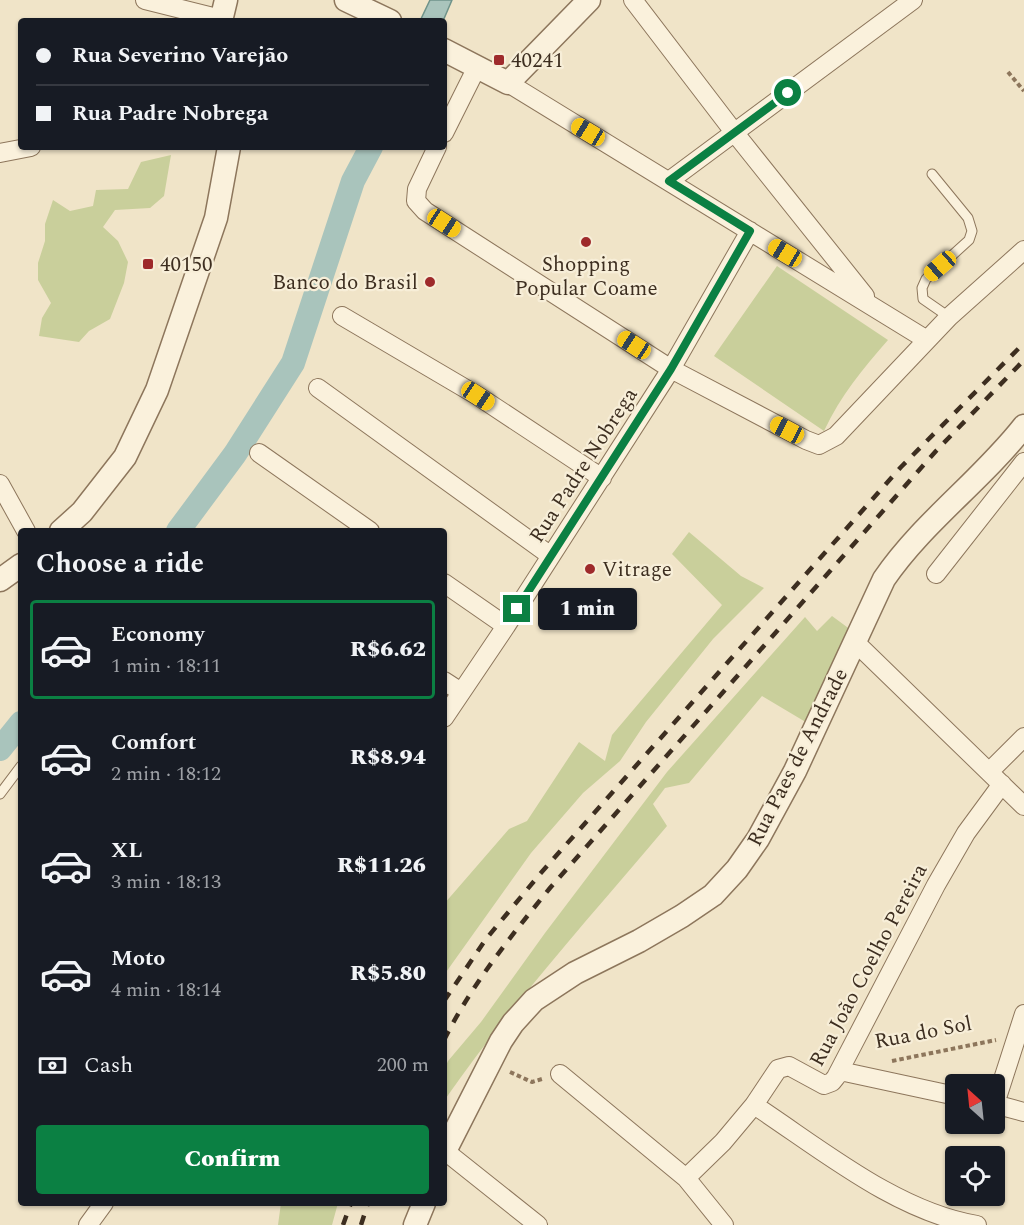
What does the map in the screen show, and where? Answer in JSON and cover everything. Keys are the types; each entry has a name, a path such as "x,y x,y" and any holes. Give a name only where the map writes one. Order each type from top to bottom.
{"street":[{"path":"145,0 223,13"},
{"path":"346,0 384,18"},
{"path":"508,82 589,0"},
{"path":"633,0 734,132 873,306"},
{"path":"669,181 913,0"},
{"path":"447,52 508,82 927,340"},
{"path":"447,127 477,67"},
{"path":"0,153 18,150"},
{"path":"64,528 82,512 124,457 157,390 216,218 228,150"},
{"path":"436,150 417,189 416,201 435,217 671,369 819,445 836,436 949,317 1024,250"},
{"name":"Rua Padre Nobrega","path":"447,713 506,626 671,369 750,231"},
{"path":"342,316 478,396 602,478"},
{"path":"318,388 551,556"},
{"name":"Rua Paes de Andrade","path":"447,1148 489,1062 513,1023 534,1000 575,973 639,941 682,916 713,894 737,869 758,839 795,771 884,579 900,555 996,460 1024,426"},
{"path":"259,453 366,528"},
{"path":"936,574 1024,462"},
{"path":"0,483 24,528"},
{"path":"0,580 18,567"},
{"path":"447,585 506,626"},
{"path":"855,642 1024,806"},
{"path":"447,683 461,692"},
{"name":"Rua João Coelho Pereira","path":"754,1105 774,1074 782,1067 789,1066 824,1085 832,1082 840,1071 936,885 995,778 1024,737"},
{"path":"1005,1078 1021,1036 1024,1014"},
{"name":"Rua do Sol","path":"840,1071 945,1094"},
{"path":"560,1074 686,1178 724,1225"},
{"path":"686,1178 723,1142 754,1105 876,1185 919,1208 977,1225"},
{"path":"1005,1107 1024,1112"},
{"path":"447,1154 538,1225"},
{"path":"88,1225 102,1206"},
{"path":"415,1225 423,1206"}],"lane":[{"path":"932,174 968,218 972,231 969,240 926,279 922,288 923,299 949,317"},
{"path":"0,794 18,770"}],"path":[{"path":"1008,72 1024,91"},
{"name":"Rua do Sol","path":"884,1062 1021,1036"},
{"path":"489,1062 532,1082 560,1074"}],"green space":[{"path":"171,155 164,196 150,208 115,210 103,227 118,241 128,262 124,283 110,319 89,331 79,342 39,336 42,318 51,303 38,280 38,263 45,241 45,224 53,200 70,211 93,206 96,190 128,189 141,162"},
{"path":"777,266 888,340 853,383 824,431 714,356"},
{"path":"689,532 741,576 764,588 713,639 646,722 620,761 583,793 531,853 447,971 447,901 509,829 527,821 579,742 605,761 612,735 722,605 672,554"},
{"path":"832,616 851,630 809,724 762,696 689,783 665,788 653,804 667,826 526,993 447,1097 448,1061 481,1022 667,772 805,617 817,631"},
{"path":"281,1206 337,1206 332,1225 278,1225"}],"water":[{"path":"430,0 452,0 444,18 421,18"}],"waterway":[{"path":"180,528 235,454 293,363 353,181 369,150"},
{"path":"0,749 18,727"}],"railway":[{"path":"447,997 486,939 540,874 901,467 1024,343"},
{"path":"447,1034 480,980 550,888 936,451 1024,360"},
{"path":"343,1225 350,1206"},
{"path":"361,1225 367,1206"}],"place":[{"name":"40241","path":"499,60"},
{"name":"Shopping Popular Coame","path":"586,242"},
{"name":"40150","path":"148,264"},
{"name":"Banco do Brasil","path":"430,282"},
{"name":"Vitrage","path":"590,569"}],"route":[{"path":"517,609 671,369 750,231 669,181 788,93"}]}
